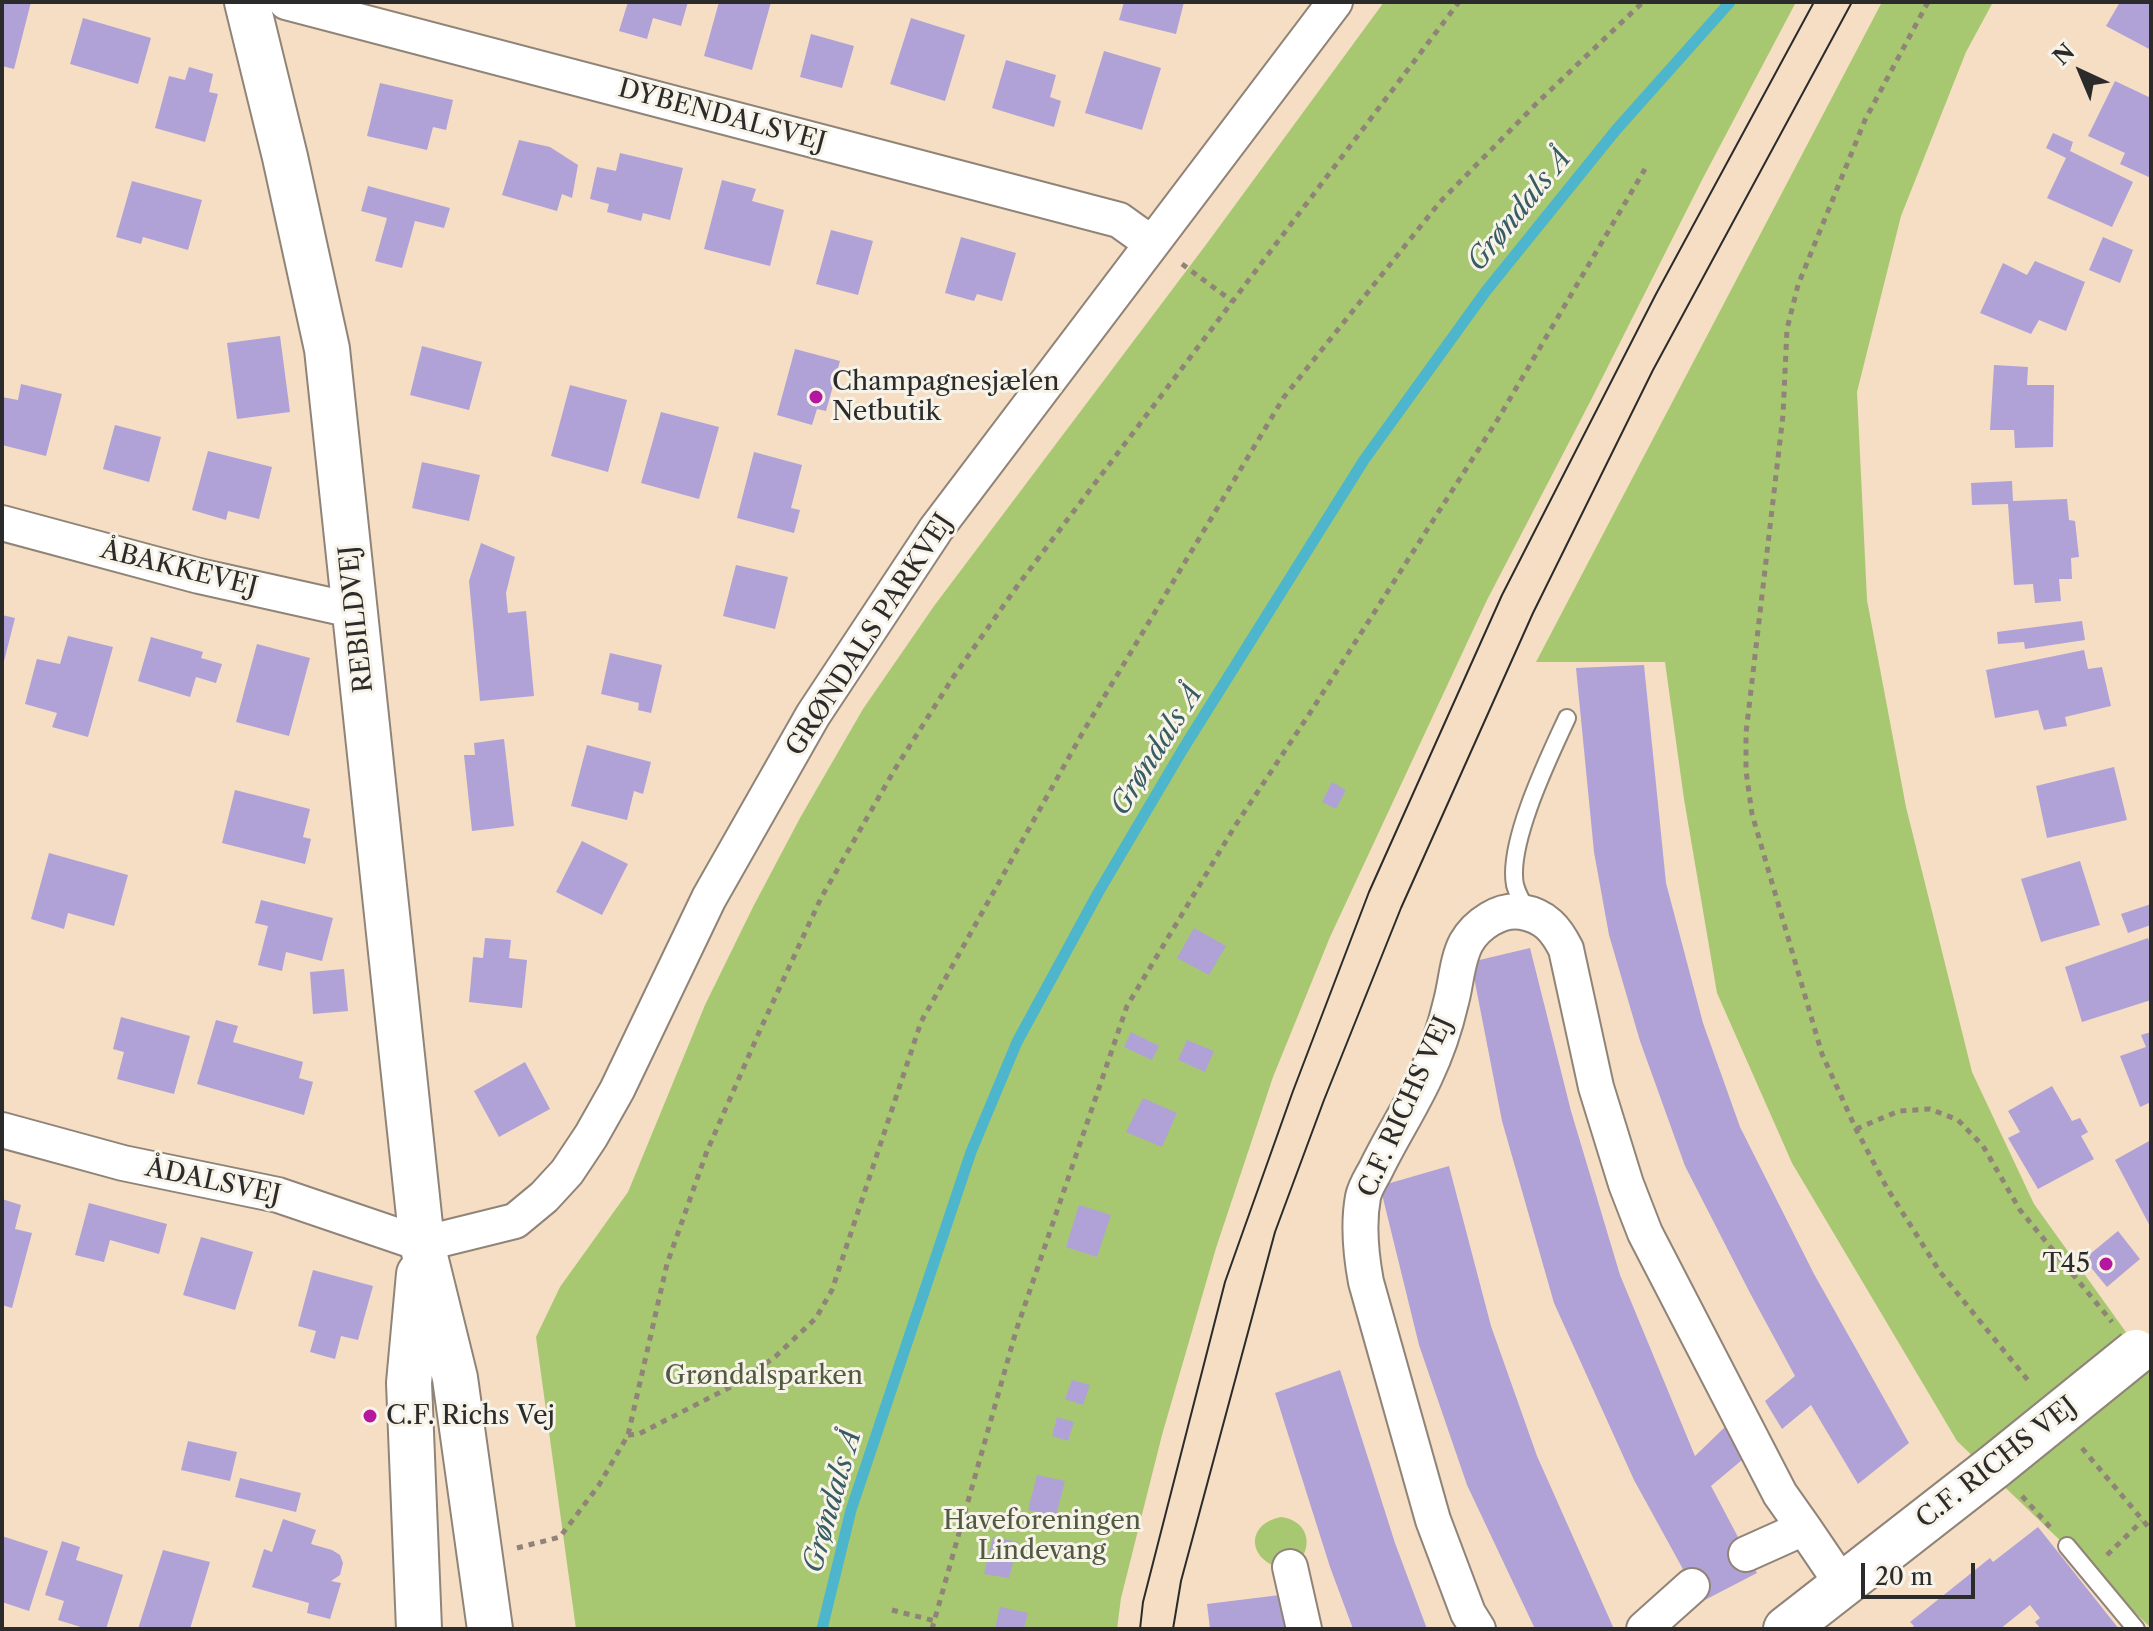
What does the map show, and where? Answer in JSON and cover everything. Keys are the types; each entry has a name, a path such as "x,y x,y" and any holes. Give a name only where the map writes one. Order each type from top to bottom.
{"main road":[{"name":"REBILDVEJ","path":"247,2 327,349 422,1244"},
{"path":"419,1629 409,1383 422,1244"},
{"path":"422,1244 455,1378 490,1629"},
{"name":"C.F. RICHS VEJ","path":"1786,1629 2144,1346"}],"street":[{"name":"DYBENDALSVEJ","path":"286,2 1119,220 1151,243"},
{"name":"GRØNDALS PARKVEJ","path":"422,1244 515,1221 544,1197 567,1172 617,1090 709,898 813,715 936,529 1335,2"},
{"name":"ÅBAKKEVEJ","path":"2,523 199,576 356,611"},
{"name":"C.F. RICHS VEJ","path":"1478,1629 1468,1613 1433,1520 1366,1282 1361,1247 1363,1195 1425,1077 1444,1029 1465,945 1474,932 1497,915 1516,911 1530,914"},
{"path":"1530,914 1558,932 1566,949 1596,1087 1645,1233 1780,1494 1842,1584"},
{"name":"ÅDALSVEJ","path":"2,1130 123,1163 278,1195 422,1244"},
{"path":"1746,1554 1804,1528"},
{"path":"1290,1567 1304,1629"},
{"path":"1644,1629 1692,1586"}],"lane":[{"path":"1530,914 1520,899 1515,882 1516,856 1522,827 1567,718"},
{"path":"2067,1546 2136,1629"}],"path":[{"path":"560,1537 599,1485 628,1435 667,1264 707,1151 821,898 895,769 954,676 1027,573 1459,2"},
{"path":"628,1435 639,1434 744,1380 776,1356 816,1318 832,1290 921,1022 1083,732 1284,397 1440,202 1538,102 1643,2"},
{"path":"1928,2 1865,120 1798,285 1787,329 1783,415 1746,733 1746,771 1752,814 1822,1054 1856,1129 1887,1188 1940,1272 2036,1391"},
{"path":"932,1629 1016,1331 1127,1006 1235,826 1498,419 1645,169"},
{"path":"1188,268 1232,301"},
{"path":"1856,1129 1899,1111 1930,1109 1958,1120 1983,1146 2020,1210 2144,1346"},
{"path":"2075,1438 2151,1530"},
{"path":"1995,1466 2067,1546"},
{"path":"2108,1554 2142,1521"},
{"path":"892,1610 935,1621"}],"green space":[{"name":"Grøndalsparken","path":"1384,2 1796,2 1487,600 1330,937 1273,1077 1216,1248 1162,1435 1121,1598 1117,1629 576,1629 536,1337 560,1287 628,1192 705,1005 800,818 863,709 934,606"},
{"path":"1882,2 1993,2 1966,52 1901,216 1857,392 1867,600 1906,807 1972,1072 2034,1204 2151,1367 2151,1628 1957,1441 1792,1163 1717,993 1684,799 1665,662 1536,662"},
{"path":"1281,1517 1301,1526 1307,1544 1302,1558 1277,1567 1260,1555 1255,1540 1262,1526"}],"building":[{"path":"2,2 31,2 14,69 2,66"},
{"path":"628,2 688,2 681,26 653,18 647,39 619,31"},
{"path":"719,2 771,2 752,70 704,56"},
{"path":"1124,2 1184,2 1176,34 1119,20"},
{"path":"2120,2 2151,2 2151,50 2106,26"},
{"path":"83,18 151,38 138,84 70,64"},
{"path":"911,18 965,35 945,101 890,84"},
{"path":"811,34 854,46 842,88 800,77"},
{"path":"1104,51 1161,68 1142,130 1085,113"},
{"path":"1006,60 1056,75 1050,97 1061,101 1054,127 992,108"},
{"path":"189,67 213,74 209,92 218,94 205,142 155,128 169,76 185,80"},
{"path":"2115,81 2151,98 2151,178 2120,164 2125,153 2088,136"},
{"path":"380,83 453,100 446,130 433,127 427,150 367,136"},
{"path":"2053,133 2073,142 2070,151 2133,182 2112,227 2047,198 2066,158 2046,148"},
{"path":"519,140 550,147 578,165 572,198 562,194 557,211 502,195"},
{"path":"620,153 683,168 670,220 643,213 641,221 607,212 609,204 590,199 597,167 616,171"},
{"path":"722,180 756,189 752,201 784,210 770,266 704,249"},
{"path":"132,181 202,200 188,250 143,237 141,244 116,237"},
{"path":"368,186 450,208 444,228 415,221 402,268 375,261 387,218 361,211"},
{"path":"831,230 873,241 858,295 816,284"},
{"path":"961,237 1016,253 1002,301 977,294 974,301 945,293"},
{"path":"2103,237 2133,250 2120,283 2089,270"},
{"path":"2035,261 2085,282 2066,331 2039,320 2031,334 1980,313 2003,263 2027,275"},
{"path":"280,336 290,412 237,419 227,343"},
{"path":"422,346 482,362 469,410 410,395"},
{"path":"795,349 840,361 826,411 817,409 812,425 777,415"},
{"path":"1994,365 2028,367 2027,385 2054,385 2053,447 2015,448 2014,430 1990,430"},
{"path":"21,384 62,394 46,456 2,445 2,397 18,400"},
{"path":"570,385 627,400 608,472 551,456"},
{"path":"661,412 719,427 699,499 641,483"},
{"path":"115,425 161,437 149,482 103,469"},
{"path":"208,451 272,467 259,519 228,511 226,520 192,510"},
{"path":"754,452 802,465 791,508 800,510 794,533 737,518"},
{"path":"422,462 480,475 469,521 412,508"},
{"path":"2012,481 2013,501 2067,499 2069,520 2075,521 2079,557 2071,558 2072,579 2059,579 2061,601 2035,603 2033,584 2014,585 2008,504 1972,505 1971,483"},
{"path":"481,543 515,557 506,593 508,613 526,611 534,696 480,701 469,581"},
{"path":"736,565 788,577 775,629 723,616"},
{"path":"2,615 15,618 3,665 2,665"},
{"path":"2082,621 2085,640 2025,649 2024,642 1998,644 1997,632"},
{"path":"68,636 113,647 88,737 52,727 57,713 25,704 37,659 60,664"},
{"path":"151,637 203,652 201,658 222,664 216,683 196,677 190,697 138,681"},
{"path":"257,644 310,658 289,736 236,722"},
{"path":"2084,650 2088,669 2102,667 2111,706 2065,717 2067,726 2044,730 2038,710 1995,718 1986,670"},
{"path":"610,653 662,665 651,713 638,710 639,703 601,694"},
{"path":"1644,665 1666,883 1703,1023 1740,1127 1814,1274 1909,1443 1858,1484 1811,1405 1782,1429 1765,1401 1795,1376 1685,1166 1640,1041 1609,935 1594,852 1576,668"},
{"path":"504,739 514,826 472,831 464,755 475,755 474,743"},
{"path":"587,745 651,762 643,794 634,791 627,820 571,806"},
{"path":"2114,767 2127,820 2047,838 2036,786"},
{"path":"1332,782 1346,790 1336,809 1322,802"},
{"path":"235,790 310,809 303,837 311,839 305,864 222,843"},
{"path":"582,841 628,864 602,915 556,892"},
{"path":"49,853 128,875 114,926 68,913 64,929 31,919"},
{"path":"2080,861 2100,925 2041,942 2021,879"},
{"path":"261,900 333,918 322,961 286,952 282,971 258,965 268,926 255,923"},
{"path":"2151,904 2151,925 2128,933 2121,914"},
{"path":"1194,928 1226,946 1209,975 1177,958"},
{"path":"485,938 511,940 509,958 527,960 522,1008 469,1002 473,957 483,958"},
{"path":"2148,938 2151,947 2151,1000 2082,1022 2065,967"},
{"path":"1530,948 1571,1111 1620,1275 1695,1456 1725,1427 1742,1460 1711,1486 1757,1573 1701,1602 1634,1480 1554,1303 1502,1121 1471,962"},
{"path":"344,969 348,1011 313,1014 310,972"},
{"path":"121,1017 190,1036 174,1094 117,1079 124,1052 113,1049"},
{"path":"216,1020 238,1026 233,1042 303,1062 299,1078 313,1082 304,1115 197,1084"},
{"path":"1131,1032 1159,1046 1152,1060 1124,1047"},
{"path":"2151,1032 2151,1102 2140,1107 2120,1056 2146,1047 2141,1035"},
{"path":"1187,1040 1214,1051 1205,1072 1178,1060"},
{"path":"525,1062 550,1109 499,1137 474,1091"},
{"path":"2052,1086 2072,1121 2080,1118 2088,1132 2081,1136 2094,1159 2038,1189 2008,1138 2020,1132 2008,1111"},
{"path":"1143,1098 1177,1113 1162,1147 1126,1132"},
{"path":"2151,1140 2151,1228 2115,1160"},
{"path":"1449,1166 1491,1326 1537,1456 1614,1629 1535,1629 1467,1485 1419,1345 1380,1186"},
{"path":"2,1199 21,1205 15,1229 32,1233 12,1308 2,1305"},
{"path":"89,1203 167,1224 159,1254 110,1240 104,1262 75,1255"},
{"path":"1079,1205 1111,1215 1097,1257 1066,1247"},
{"name":"T45","path":"2118,1231 2140,1259 2107,1287 2084,1259"},
{"path":"201,1237 253,1252 235,1310 183,1295"},
{"path":"313,1270 373,1286 358,1340 341,1336 335,1359 310,1352 316,1331 298,1326"},
{"path":"1340,1370 1395,1543 1427,1629 1353,1629 1330,1567 1275,1393"},
{"path":"1072,1380 1090,1385 1083,1405 1065,1399"},
{"path":"1057,1417 1074,1422 1068,1441 1052,1436"},
{"path":"188,1441 237,1452 230,1481 181,1470"},
{"path":"1037,1475 1065,1481 1056,1516 1028,1510"},
{"path":"240,1478 301,1493 296,1512 235,1497"},
{"path":"283,1519 316,1530 311,1544 340,1555 343,1563 340,1575 331,1581 341,1583 330,1619 307,1613 309,1603 252,1587 264,1549 272,1552"},
{"path":"2038,1527 2119,1629 2041,1629 2035,1622 2040,1618 2030,1605 2000,1629 1910,1629 1914,1626 1910,1622 1990,1558 1993,1562"},
{"path":"2,1536 48,1551 29,1611 2,1602"},
{"path":"993,1537 1018,1542 1009,1578 984,1574"},
{"path":"62,1541 80,1547 76,1560 123,1575 106,1629 87,1629 58,1620 64,1601 45,1595"},
{"path":"163,1550 210,1562 190,1629 138,1629"},
{"path":"1280,1595 1285,1629 1210,1629 1207,1604"},
{"path":"1000,1607 1028,1613 1024,1629 995,1629"}],"waterway":[{"name":"Grøndals Å","path":"822,1629 851,1510 971,1152 1017,1042 1098,893 1183,749 1364,460 1486,291 1616,130 1730,2"}],"tram line":[{"path":"1140,1629 1143,1602 1225,1282 1369,892 1502,595 1656,294 1814,2"},
{"path":"1173,1629 1181,1581 1275,1232 1401,908 1533,613 1653,370 1852,2"}],"place":[{"name":"Champagnesjælen Netbutik","path":"816,397"},
{"name":"T45","path":"2106,1264"},
{"name":"C.F. Richs Vej","path":"370,1416"}],"park label":[{"name":"Haveforeningen Lindevang","path":"1042,1536"}]}
